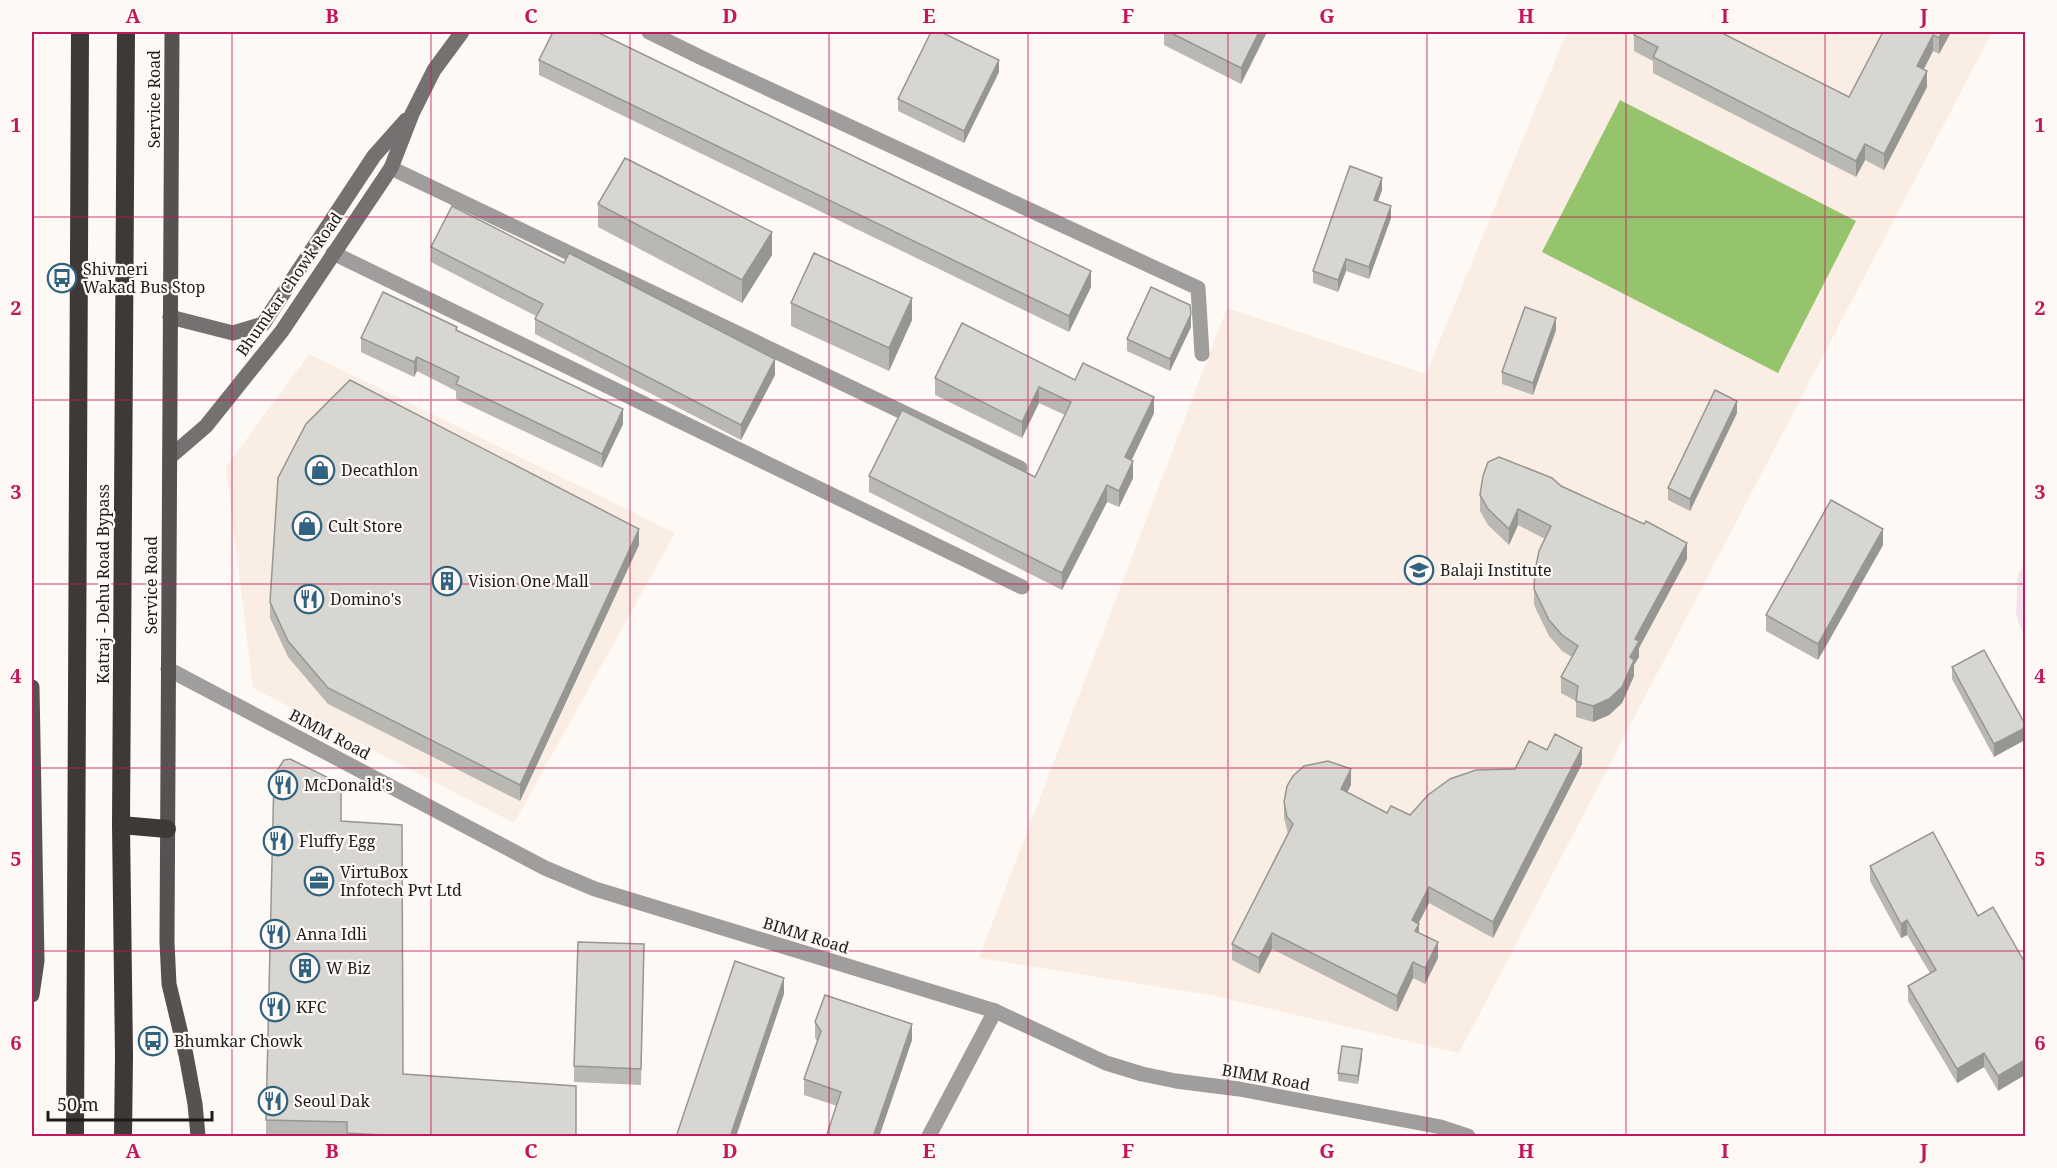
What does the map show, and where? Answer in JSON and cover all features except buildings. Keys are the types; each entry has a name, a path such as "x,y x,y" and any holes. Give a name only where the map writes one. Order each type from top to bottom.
{"highway":[{"name":"Katraj - Dehu Road Bypass","path":"75,1137 81,32"},
{"name":"Katraj - Dehu Road Bypass","path":"123,1137 121,825 126,32"},
{"path":"121,825 167,829"}],"main road":[{"name":"Service Road","path":"172,32 166,942 169,984 186,1055 195,1104 198,1137"},
{"path":"32,687 37,961 32,995"}],"street":[{"name":"Bhumkar Chowk Road","path":"170,457 206,426 282,332 391,168 412,114 434,70 462,32"},
{"path":"650,32 704,60 1198,288 1202,354"},
{"name":"Bhumkar Chowk Road","path":"170,317 233,333 263,324 374,156 412,114"},
{"path":"391,168 1020,468"},
{"path":"333,253 1022,587"},
{"path":"263,324 282,332"},
{"name":"BIMM Road","path":"168,669 545,868 595,889 995,1011 1106,1063 1142,1074 1239,1089 1430,1124 1468,1137"},
{"path":"929,1137 995,1011"}],"shaded area":[{"name":"Balaji Institute","path":"1567,32 1992,32 1459,1053 1211,995 979,958 1227,308 1426,374"},
{"path":"1620,100 1856,221 1778,373 1542,252"},
{"name":"Vision One Mall","path":"309,354 675,533 514,823 253,688 226,467"},
{"path":"2025,562 2025,639 2016,615 2018,575"}],"place":[{"name":"Shivneri Wakad Bus Stop","path":"62,278"},
{"name":"Decathlon","path":"320,470"},
{"name":"Cult Store","path":"307,526"},
{"name":"Balaji Institute","path":"1419,570"},
{"name":"Vision One Mall","path":"447,581"},
{"name":"Domino's","path":"309,599"},
{"name":"McDonald's","path":"283,785"},
{"name":"Fluffy Egg","path":"278,841"},
{"name":"VirtuBox Infotech Pvt Ltd","path":"319,881"},
{"name":"Anna Idli","path":"275,934"},
{"name":"W Biz","path":"305,968"},
{"name":"KFC","path":"275,1007"},
{"name":"Bhumkar Chowk","path":"153,1041"},
{"name":"Seoul Dak","path":"273,1101"}]}
